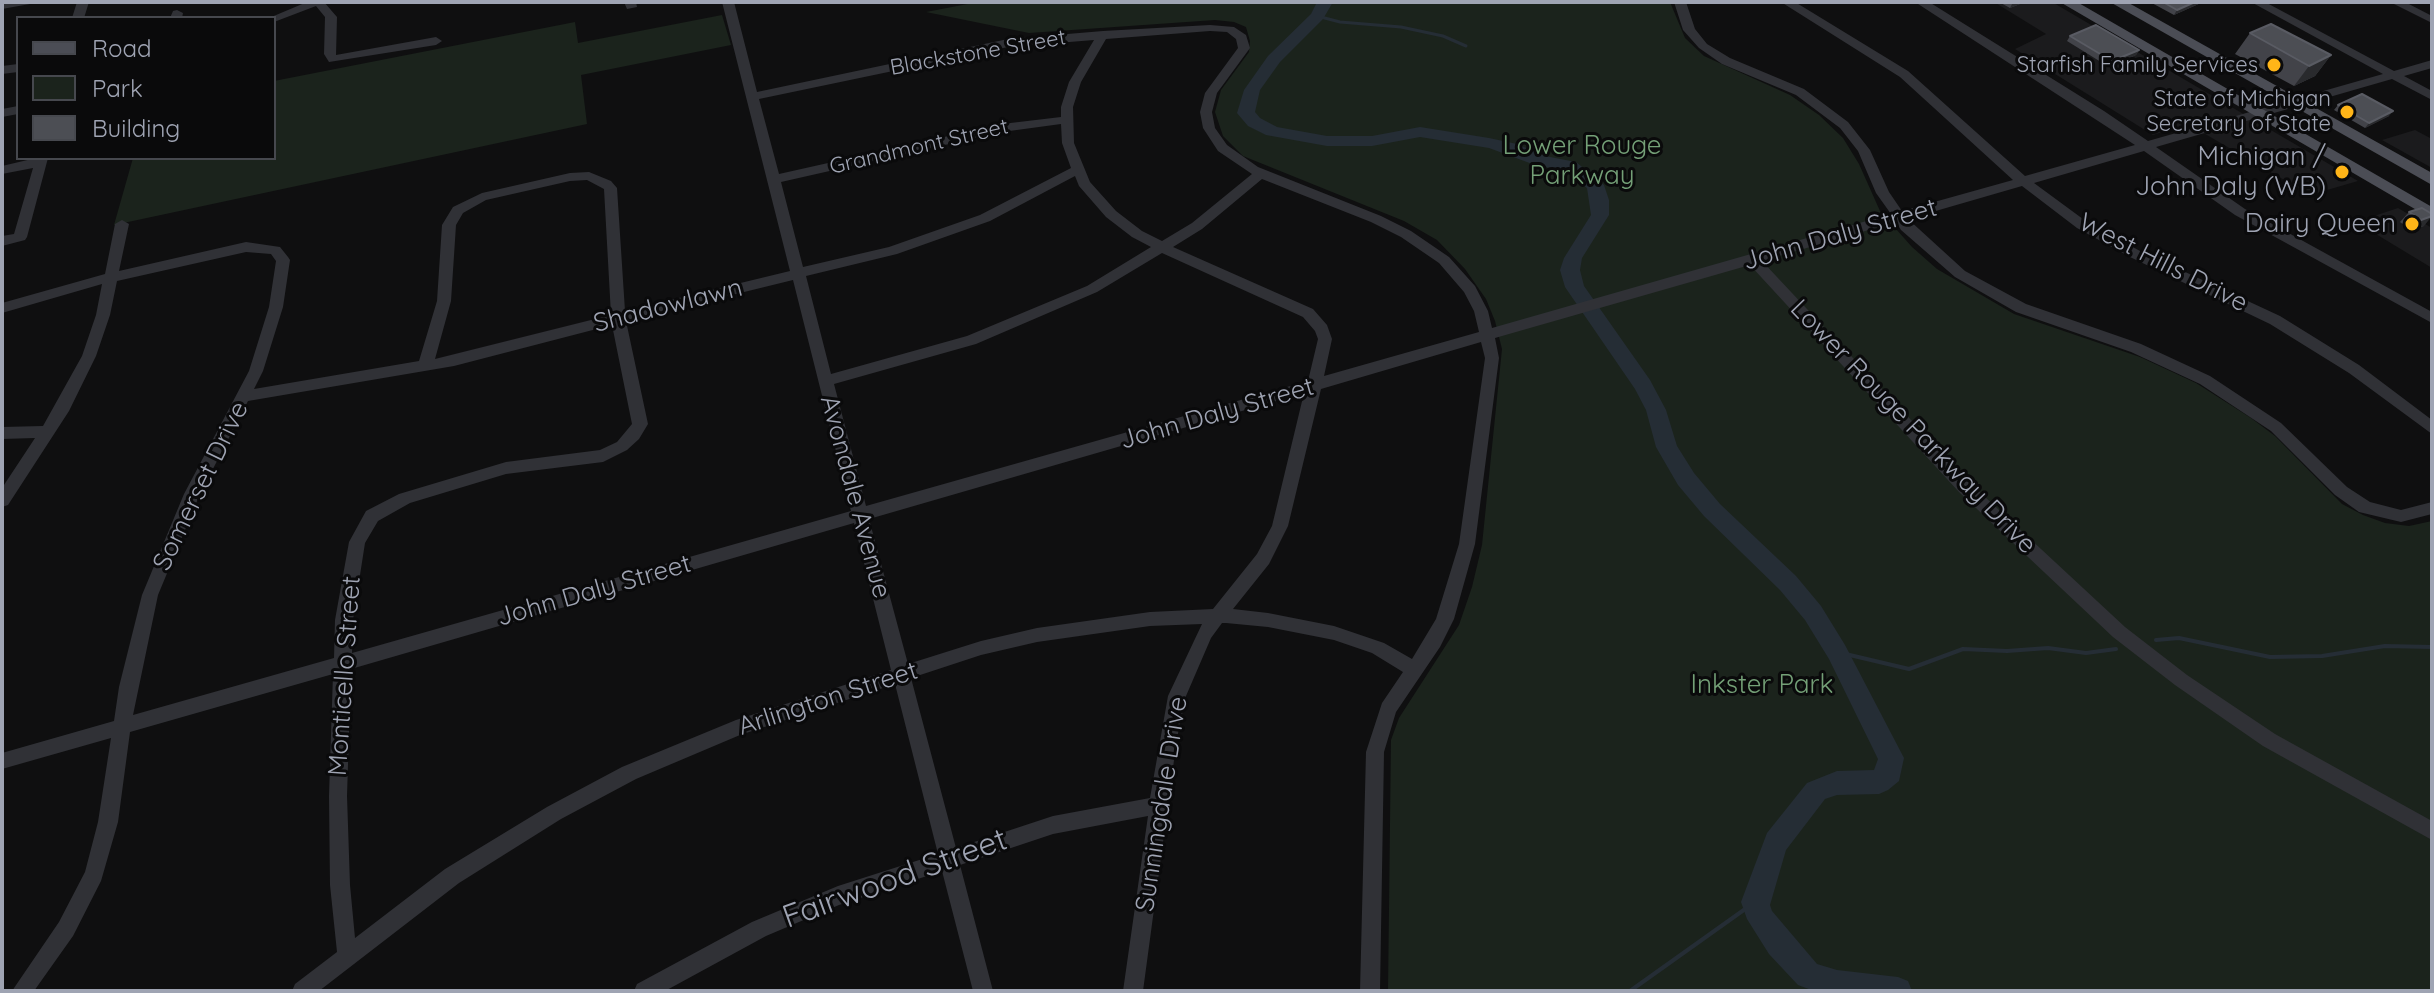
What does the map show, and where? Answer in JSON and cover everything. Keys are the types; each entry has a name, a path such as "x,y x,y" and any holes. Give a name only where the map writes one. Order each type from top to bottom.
{"main road":[{"path":"2117,2 2432,180"},
{"path":"2070,3 2432,214"}],"street":[{"path":"2,6 26,2"},
{"path":"276,18 317,2 331,17 330,54 333,59 436,41"},
{"name":"Avondale Avenue","path":"728,2 983,991"},
{"path":"1680,2 1689,30 1703,46 1726,61 1800,92 1844,125 1864,150 1883,193 1899,218 1935,255 1994,295 2049,320 2154,355 2222,390 2276,427 2341,491 2365,507 2401,516 2432,508"},
{"name":"West Hills Drive","path":"1787,2 1904,74 2025,182 2102,237 2238,300 2316,344 2432,428"},
{"path":"1921,2 2064,90 2240,212 2432,318"},
{"path":"2257,2 2432,96"},
{"path":"2396,2 2432,20"},
{"name":"Blackstone Street","path":"752,97 988,47 1103,34 1218,27 1239,34 1244,46 1211,93 1206,120 1211,134 1222,148 1261,173"},
{"name":"Sunningdale Drive","path":"1103,34 1075,82 1066,120 1068,143 1077,170 1092,193 1111,214 1137,234 1314,317 1325,339 1287,503 1276,535 1263,559 1216,617 1195,652 1177,696 1168,738 1133,991"},
{"name":"John Daly Street","path":"2,761 2432,64"},
{"name":"Grandmont Street","path":"773,180 1002,128 1066,120"},
{"path":"2,170 42,160 20,237 2,241"},
{"name":"Shadowlawn","path":"245,396 425,367 881,254 955,230 1020,202 1077,170"},
{"path":"825,381 935,351 1015,324 1092,289 1163,248 1219,210 1261,173 1376,219 1434,252 1470,289 1481,311 1492,358 1490,385 1467,544 1445,619 1388,709 1375,752 1370,991"},
{"name":"Monticello Street","path":"347,954 337,834 346,599 357,542 364,527 378,512 413,495 486,472 534,463 603,456 634,435 640,424 639,411 624,358 618,318 610,188 596,178 581,176 482,197 464,205 450,220 444,301 425,367"},
{"path":"2,501 47,432 89,356 103,315 122,224"},
{"name":"Somerset Drive","path":"22,991 66,929 94,874 108,822 121,726 139,635 164,557 192,494 245,396 264,351 276,307 283,260 275,250 246,247 110,277"},
{"name":"Lower Rouge Parkway Drive","path":"1753,260 1965,488 2119,632 2181,680 2269,740 2432,831"},
{"path":"2,308 110,277"},
{"path":"2,433 47,432"},
{"name":"Arlington Street","path":"302,991 347,954 491,851 616,779 736,728 981,648 1037,635 1150,619 1216,617 1268,620 1334,633 1378,648 1414,669"},
{"name":"Fairwood Street","path":"644,991 759,929 838,896 948,857 1053,825 1159,805"}],"shaded area":[{"path":"1994,2 2052,2 2358,181 2310,195 2188,124 2153,135 2015,49 2046,34"},
{"path":"2415,130 2432,139 2432,168 2382,140"},
{"path":"2398,208 2432,228 2432,268 2356,222"}],"green space":[{"name":"Inkster Park","path":"978,2 1670,2 1685,38 1704,56 1790,95 1819,115 1843,138 1859,164 1880,211 1912,247 1937,269 2014,314 2140,357 2196,383 2275,436 2342,504 2363,515 2385,523 2409,526 2432,521 2432,991 1388,991 1391,740 1399,718 1459,625 1482,545 1502,349 1486,299 1465,269 1437,240 1404,221 1243,156 1223,136 1215,112 1221,90 1249,52 1246,27 1215,20 1029,33 926,12"},
{"path":"722,15 731,45 581,75 587,124 114,225 132,160 276,160 276,81 575,22 578,43"}],"building":[{"path":"2163,2 2195,2 2177,10"},
{"path":"2271,24 2331,55 2309,66 2250,33"},
{"path":"2096,25 2139,50 2112,61 2070,36"},
{"path":"2362,94 2393,111 2369,123 2338,105"},
{"path":"2422,208 2432,216 2421,220 2409,212"}],"waterway":[{"path":"1325,2 1317,16 1274,59 1252,90 1246,113 1254,122 1272,131 1327,141 1372,141 1420,132 1489,143 1511,148 1541,161 1570,166 1595,185 1600,200 1600,215 1573,258 1570,270 1575,287 1643,385 1656,410 1667,447 1686,479 1712,510 1788,583 1813,613 1837,652 1891,758 1890,773 1879,782 1837,783 1816,791 1776,842 1765,870 1761,894 1755,902 1761,919 1808,975 1837,984 1898,991"},
{"path":"1317,16 1340,22 1401,27 1443,36 1466,46"},
{"path":"2156,640 2179,638 2270,657 2322,656 2385,646 2432,647"},
{"path":"1837,652 1909,669 1963,649 2007,651 2048,648 2086,653 2116,649"},
{"path":"1630,991 1755,902"}],"place":[{"name":"Starfish Family Services","path":"2274,65"},
{"name":"State of Michigan Secretary of State","path":"2347,112"},
{"name":"Michigan / John Daly (WB)","path":"2342,172"},
{"name":"Dairy Queen","path":"2412,224"}],"park label":[{"name":"Lower Rouge Parkway","path":"1582,161"}]}
